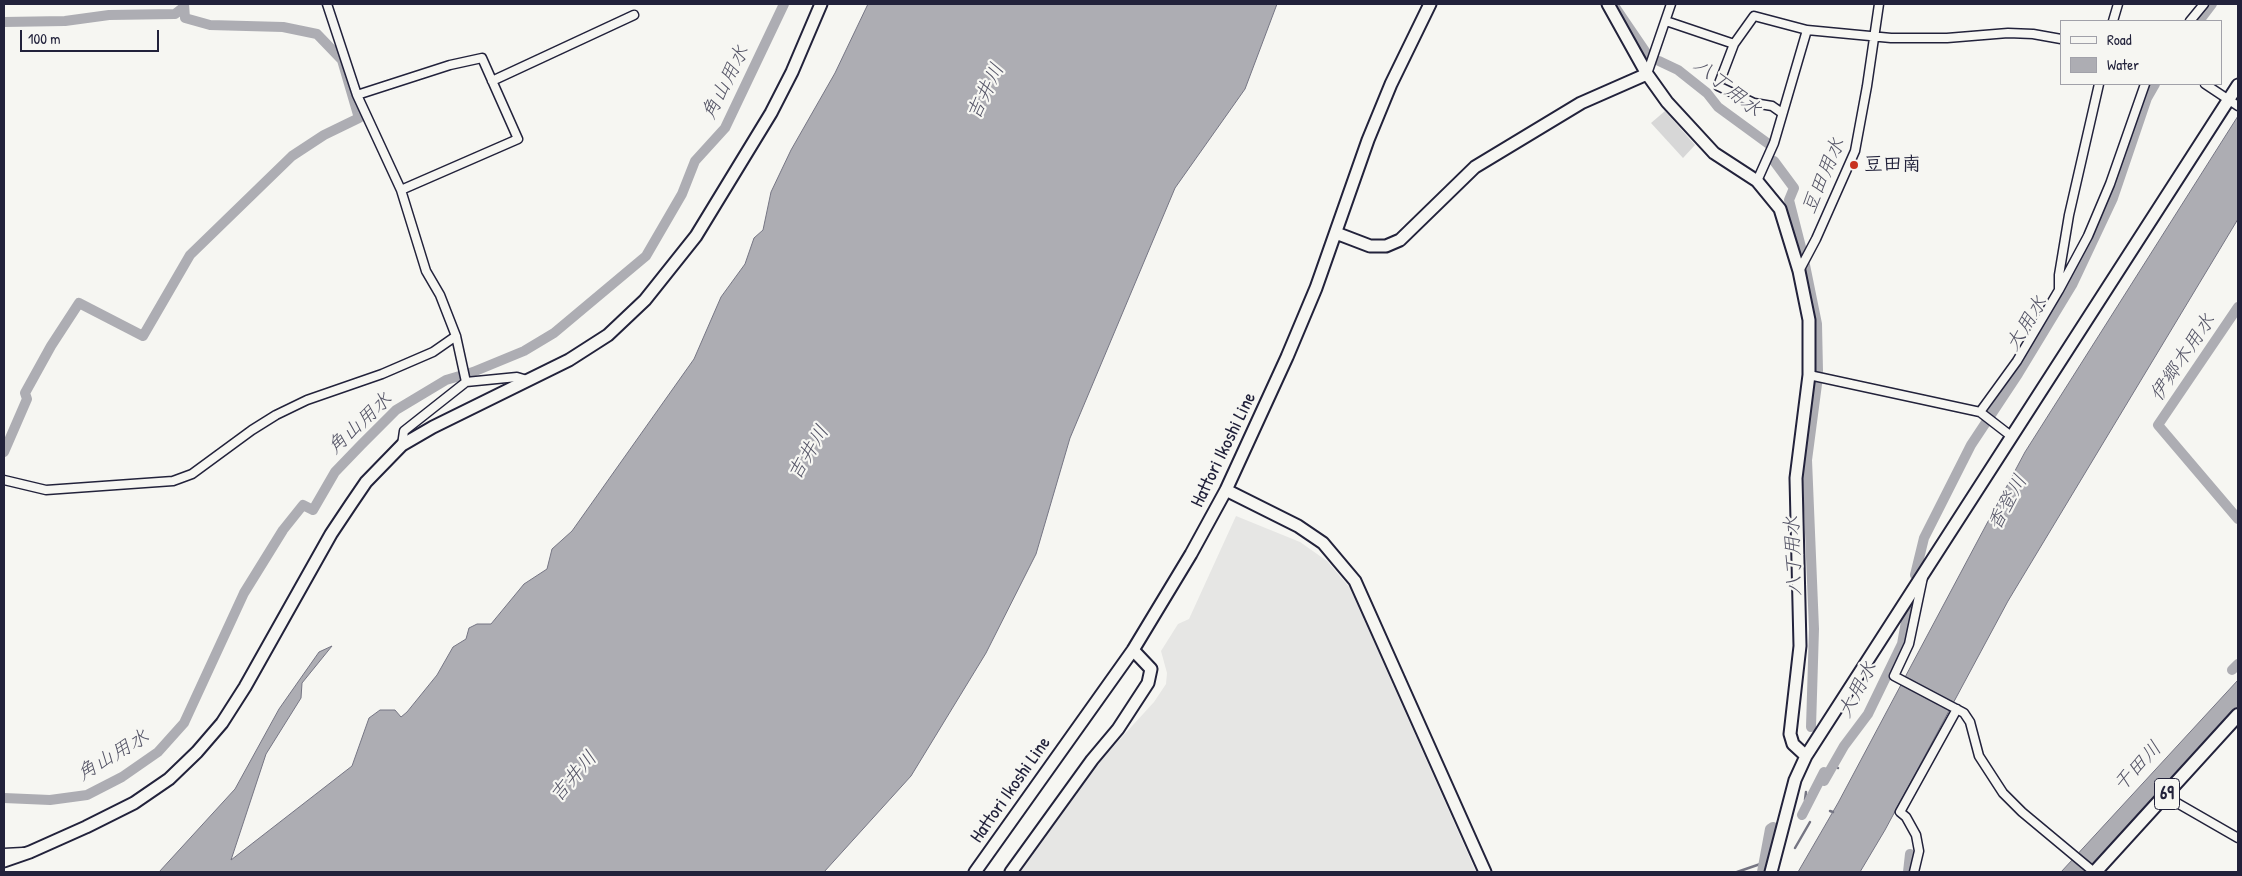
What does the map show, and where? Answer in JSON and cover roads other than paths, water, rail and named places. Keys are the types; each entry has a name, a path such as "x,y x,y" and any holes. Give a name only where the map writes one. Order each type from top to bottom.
{"main road":[{"name":"69","path":"2094,872 2238,715"}],"street":[{"path":"327,4 357,95 401,190 426,271 440,295 456,336 466,382"},
{"path":"4,861 30,852 134,803 169,779 198,752 222,723 245,687 351,504 366,482 402,445 433,427 569,360 608,335 645,300 696,236 771,113 792,72 821,4"},
{"name":"Hattori Ikoshi Line","path":"975,872 1133,650 1191,554 1226,490 1287,357 1336,233 1368,140 1388,92 1430,4"},
{"path":"1608,4 1647,74 1667,102 1696,136 1714,153 1757,181 1780,209 1799,271 1809,320 1809,375 1796,478 1800,646 1790,734 1793,744 1806,756"},
{"path":"1336,233 1370,246 1386,246 1400,240 1475,167 1581,103 1647,74 1671,4"},
{"path":"1799,271 1816,239 1855,151 1879,4"},
{"path":"2113,20 2118,4"},
{"path":"2191,20 2204,4"},
{"path":"492,81 634,15"},
{"path":"1782,113 1772,106 1754,103 1718,86 1734,44 1754,16 1807,30 1875,37 1947,38 2008,33 2033,34 2060,39"},
{"path":"1666,21 1734,44"},
{"path":"1757,181 1772,149 1807,30"},
{"path":"357,95 450,65 482,58 518,139 401,190"},
{"path":"2059,290 2059,275 2069,215 2099,85"},
{"path":"1982,413 2017,361 2072,269 2110,184 2145,85"},
{"path":"2207,85 2235,103"},
{"path":"1771,872 1795,780 1806,756 2011,436 2235,103 2238,85"},
{"path":"4,480 46,490 173,481 192,474 252,430 276,415 307,400 382,374 433,352 456,336"},
{"path":"1809,375 1982,413 2011,436"},
{"path":"402,445 404,431 466,382 517,378 529,381"},
{"path":"1226,490 1298,526 1323,543 1355,581 1486,872"},
{"path":"1923,575 1909,644 1894,676 1964,713 1970,722 1979,756 2003,793 2022,812 2094,872"},
{"path":"1011,872 1092,760 1118,729 1148,683 1150,669 1133,650"},
{"path":"1914,872 1918,850 1916,835 1906,817 1900,812 1955,708"},
{"path":"2165,796 2238,838"},
{"path":"4,853 30,852"}],"water":[{"name":"吉井川","path":"868,4 1277,4 1245,89 1175,188 1070,438 1036,554 986,653 911,776 824,872 159,872 235,789 279,709 319,652 332,646 302,683 301,698 266,754 231,860 352,766 369,718 380,710 395,710 401,717 407,712 437,675 453,647 466,639 469,628 477,624 491,624 524,584 547,569 552,549 572,531 694,359 721,297 745,264 754,238 763,230 771,192 791,150 835,73"},
{"name":"香登川","path":"2238,116 2238,219 2008,601 1885,830 1860,872 1798,872 1838,803 2025,452"},
{"path":"2238,680 2238,708 2089,872 2061,872"}],"waterway":[{"path":"4,452 27,399 25,393 51,346 79,303 143,336 190,255 292,156 324,135 359,118 342,60 317,34 283,27 210,25 185,18 184,4"},
{"name":"角山用水","path":"4,798 50,800 87,795 122,777 158,752 184,723 244,593 283,530 303,505 313,510 335,472 361,445 396,410 446,380 473,372 524,351 554,333 646,256 682,194 695,161 725,128 784,4"},
{"name":"大用水","path":"2200,20 2212,4"},
{"name":"角山用水","path":"4,22 65,21 109,15 175,14 184,7"},
{"name":"八丁用水","path":"1615,7 1647,54"},
{"name":"八丁用水","path":"1659,61 1678,70 1707,93 1718,107 1770,145"},
{"name":"大用水","path":"1915,575 1924,538 1971,445 2018,374 2072,285 2113,198 2147,98 2154,85"},
{"name":"八丁用水","path":"1774,161 1794,188 1789,200 1803,255"},
{"name":"八丁用水","path":"1805,265 1817,324 1818,371"},
{"name":"伊郷木用水","path":"2238,307 2158,425 2238,519"},
{"name":"八丁用水","path":"1811,727 1814,629 1807,460 1817,384"},
{"name":"大用水","path":"1824,781 1844,746 1868,714 1902,644 1908,610"},
{"name":"伊郷木用水","path":"2232,670 2238,664"},
{"name":"大用水","path":"1833,765 1838,768"},
{"path":"1802,815 1824,772"},
{"path":"1806,792 1805,800 1807,800"},
{"path":"1795,848 1810,822"},
{"path":"1762,872 1770,829 1773,827"},
{"name":"大用水","path":"1908,872 1910,854"},
{"path":"1737,872 1769,861"}],"place":[{"name":"豆田南","path":"1854,165"}],"water label":[{"name":"豆田用水","path":"1824,176"},
{"name":"干田川","path":"2138,767"}]}
